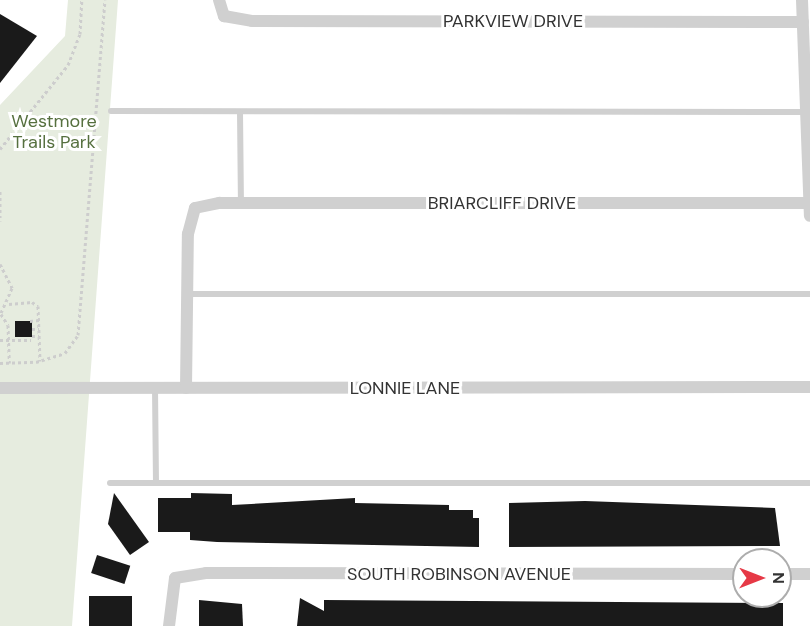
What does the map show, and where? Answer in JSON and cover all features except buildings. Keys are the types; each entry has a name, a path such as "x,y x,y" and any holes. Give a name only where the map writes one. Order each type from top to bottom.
{"street":[{"name":"PARKVIEW DRIVE","path":"219,0 224,16 252,21 803,22"},
{"path":"802,0 804,112 810,216"},
{"name":"BRIARCLIFF DRIVE","path":"187,294 188,234 195,208 241,203 809,203"},
{"path":"186,388 187,294"},
{"name":"LONNIE LANE","path":"0,388 810,387"},
{"name":"SOUTH ROBINSON AVENUE","path":"169,626 175,578 206,573 732,574"},
{"path":"792,574 810,574"}],"lane":[{"path":"111,111 804,112"},
{"path":"240,112 241,203"},
{"path":"187,294 810,294"},
{"path":"155,388 156,481"},
{"path":"110,483 156,481 810,483"}],"path":[{"path":"0,149 68,65 80,34 82,0"},
{"path":"0,363 40,361 65,353 78,335 105,0"},
{"path":"0,191 0,221"},
{"path":"0,264 10,275 9,304 1,315 8,322 15,322"},
{"path":"9,304 35,303 39,320 40,361"},
{"path":"30,321 39,320"},
{"path":"8,322 9,363"},
{"path":"8,329 15,329"},
{"path":"32,329 39,329"},
{"path":"0,340 39,336"}],"green space":[{"name":"Westmore Trails Park","path":"68,0 118,0 72,626 0,626 0,105 65,36"}]}
